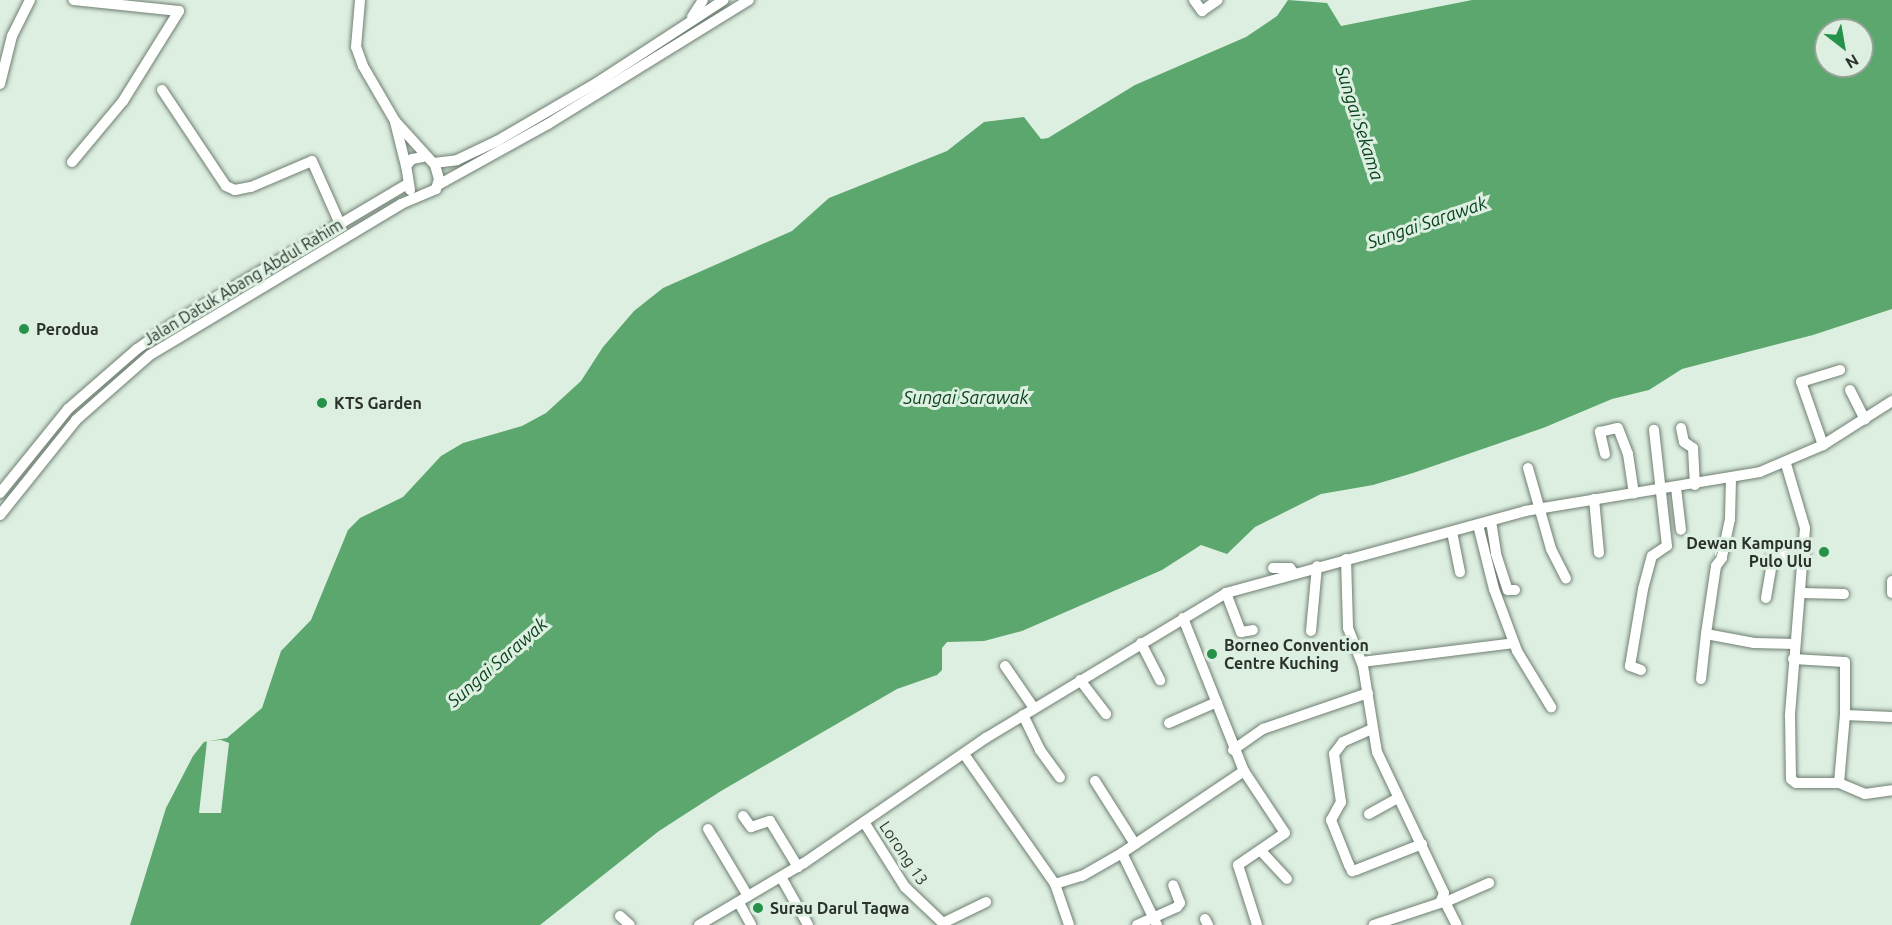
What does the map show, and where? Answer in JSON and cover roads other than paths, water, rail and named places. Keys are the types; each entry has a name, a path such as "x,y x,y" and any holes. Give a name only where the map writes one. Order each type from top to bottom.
{"street":[{"path":"0,84 12,36 30,0"},
{"path":"72,162 123,101 180,5 74,0"},
{"path":"360,0 357,51 395,121 423,157 434,163 477,152 598,82 724,0"},
{"path":"686,25 703,0"},
{"path":"670,47 738,0"},
{"path":"395,121 406,166 407,184 417,195 431,193 438,185 548,124 749,0"},
{"path":"1194,0 1202,11 1218,0"},
{"path":"162,90 226,186 235,190 251,187 312,161 341,226"},
{"path":"406,166 412,159 423,157"},
{"path":"434,163 438,185"},
{"name":"Jalan Datuk Abang Abdul Rahim","path":"0,492 68,409 129,355 186,315 341,226 407,184"},
{"name":"Jalan Datuk Abang Abdul Rahim","path":"0,515 76,420 150,355 417,195"},
{"path":"1823,445 1802,382 1840,370"},
{"path":"1851,390 1864,419"},
{"path":"699,925 798,867 1034,708 1226,593 1293,572 1540,508 1695,485 1786,464 1823,445 1892,401"},
{"path":"1605,454 1600,432 1618,428 1628,454 1634,494"},
{"path":"1681,428 1684,441 1693,448 1695,485"},
{"path":"1641,670 1630,666 1643,589 1652,556 1667,546 1654,430"},
{"path":"1786,464 1803,519 1805,554 1793,659 1791,779 1796,783 1839,783 1865,794 1892,790"},
{"path":"1528,468 1551,549 1566,578"},
{"path":"1701,679 1716,566 1722,558 1730,519 1731,478"},
{"path":"1676,488 1681,530"},
{"path":"1594,499 1599,553"},
{"path":"1491,521 1496,554 1508,590 1515,590"},
{"path":"1478,525 1494,589 1514,643 1540,695 1551,707"},
{"path":"1452,532 1460,572"},
{"path":"1766,598 1773,557 1805,554"},
{"path":"1346,559 1345,614 1362,662 1377,752 1422,844 1457,925"},
{"path":"1311,631 1317,566"},
{"path":"1273,567 1290,568 1293,572"},
{"path":"1892,581 1892,593"},
{"path":"1226,593 1241,632 1253,630"},
{"path":"1802,593 1844,594"},
{"path":"1183,618 1217,702 1233,750 1244,771 1284,828 1282,837 1237,869 1257,925"},
{"path":"1706,634 1754,643 1795,644"},
{"path":"1141,643 1160,680"},
{"path":"1362,662 1514,643"},
{"path":"1793,659 1845,662 1845,715 1839,783"},
{"path":"1005,666 1034,708"},
{"path":"1080,680 1106,714"},
{"path":"1233,750 1263,729 1368,693"},
{"path":"1169,723 1217,702"},
{"path":"1023,715 1040,750 1060,778"},
{"path":"1845,715 1892,717"},
{"path":"1372,729 1343,742 1334,754 1341,802 1331,820 1348,865 1352,872 1422,844"},
{"path":"964,754 1055,884 1069,925"},
{"path":"1055,884 1082,876 1122,853 1244,771"},
{"path":"1095,781 1135,844"},
{"path":"1369,814 1398,798"},
{"path":"743,816 751,827 770,821 798,867"},
{"name":"Lorong 13","path":"864,822 905,887 944,924"},
{"path":"708,829 744,900 751,925"},
{"path":"1261,851 1287,879"},
{"path":"1122,853 1156,922"},
{"path":"781,877 808,925"},
{"path":"1374,925 1489,883"},
{"path":"1137,925 1156,922 1180,903 1173,885"},
{"path":"944,924 986,902"},
{"path":"620,916 630,925"}],"water":[{"name":"Sungai Sarawak","path":"1288,0 1327,3 1341,26 1472,0 1892,0 1892,309 1813,335 1682,369 1649,390 1612,399 1543,428 1413,473 1373,485 1321,494 1255,527 1227,554 1201,545 1162,570 1022,631 984,641 947,642 942,648 942,670 937,675 897,689 721,791 659,831 540,925 130,925 166,808 193,756 204,742 227,738 262,708 281,651 311,620 348,530 360,518 403,497 441,456 463,443 522,426 546,413 581,381 603,347 634,311 663,288 792,231 829,198 947,151 984,122 1024,117 1041,139 1048,138 1135,85 1246,37 1277,16"}],"place":[{"name":"Perodua","path":"24,329"},
{"name":"KTS Garden","path":"322,403"},
{"name":"Dewan Kampung Pulo Ulu","path":"1824,552"},
{"name":"Borneo Convention Centre Kuching","path":"1212,654"},
{"name":"Surau Darul Taqwa","path":"758,908"}],"water label":[{"name":"Sungai Sekama","path":"1360,123"}]}
